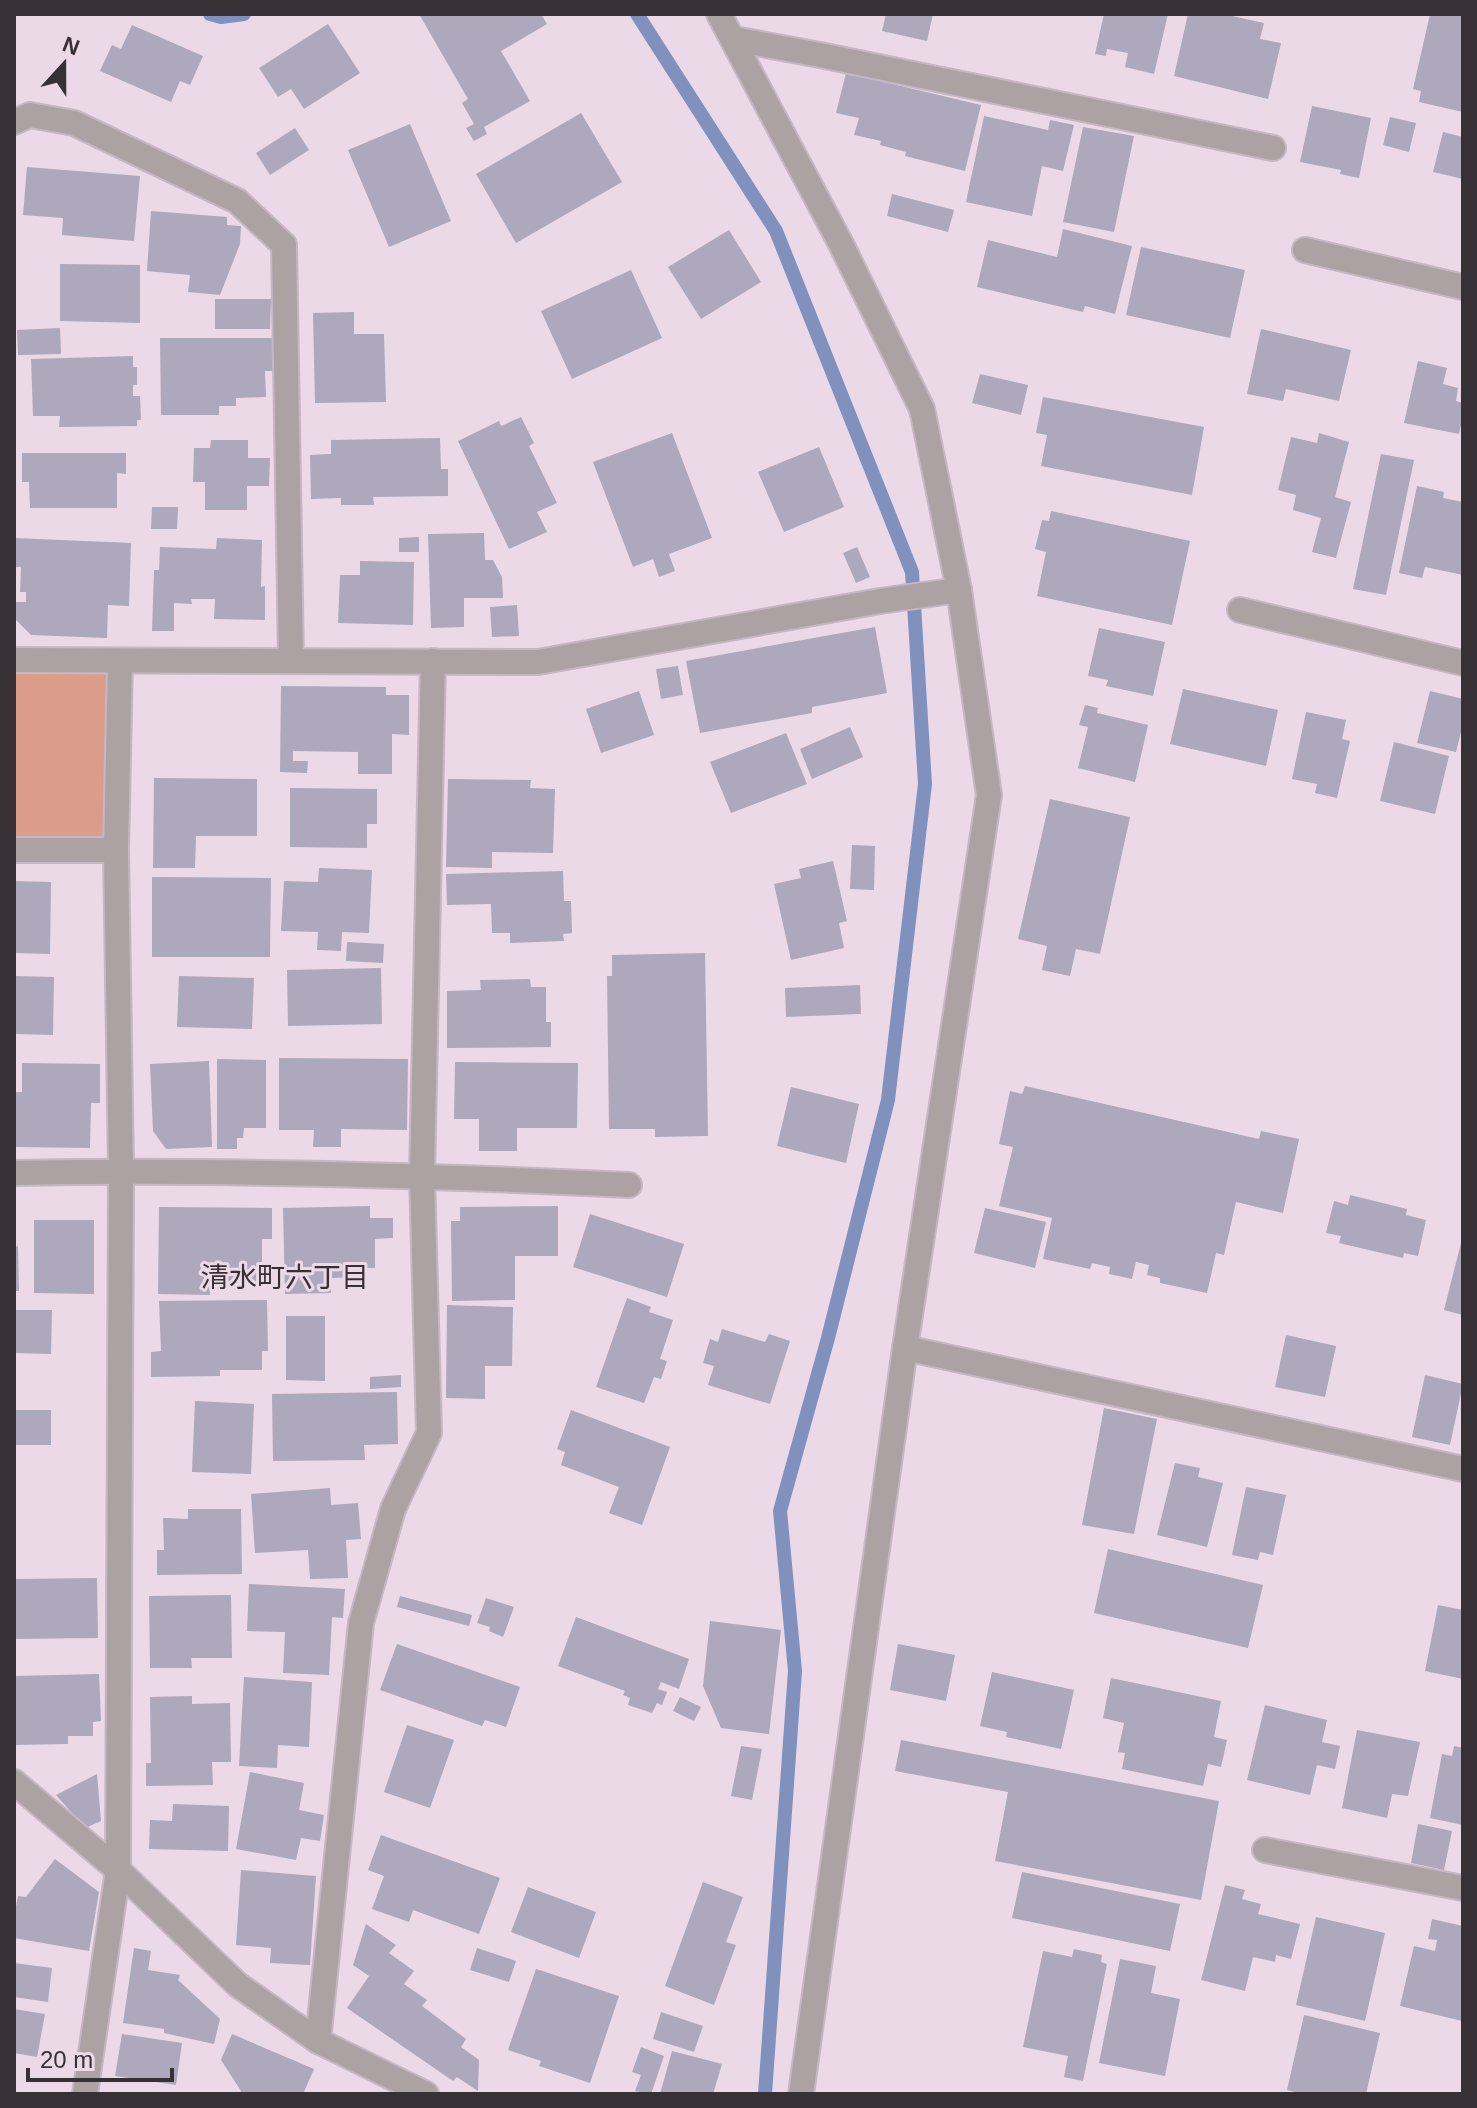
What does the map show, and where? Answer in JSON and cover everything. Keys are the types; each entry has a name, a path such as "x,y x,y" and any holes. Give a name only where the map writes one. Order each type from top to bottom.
{"street":[{"path":"719,14 841,244 922,409 959,590 989,795 905,1348 808,2093"},
{"path":"734,39 1273,148"},
{"path":"14,122 30,115 74,123 237,201 284,245 291,660"},
{"path":"1305,250 1463,287"},
{"path":"14,660 538,662 880,601 959,590"},
{"path":"1240,610 1463,663"},
{"path":"85,2094 118,1870 121,1170 116,850 120,661"},
{"path":"318,2041 361,1623 393,1509 429,1433 422,1175 433,661"},
{"path":"14,850 116,850"},
{"path":"14,1173 121,1170 422,1175 629,1185"},
{"path":"905,1348 1463,1469"},
{"path":"14,1782 118,1870 238,1985 318,2041 426,2094"},
{"path":"1265,1850 1463,1888"}],"shaded area":[{"path":"14,660 120,661 116,850 14,850"}],"building":[{"path":"419,14 541,14 547,24 501,51 530,101 484,127 487,134 474,141 466,128 474,124 462,103 468,99"},
{"path":"886,14 933,14 927,41 882,31"},
{"path":"1104,14 1168,14 1154,74 1125,67 1128,53 1107,49 1106,56 1095,54"},
{"path":"1188,14 1223,14 1264,23 1260,39 1281,43 1268,99 1174,76"},
{"path":"1430,14 1463,14 1463,112 1419,102 1421,91 1413,89"},
{"path":"328,24 360,73 304,109 291,89 278,97 259,68"},
{"path":"132,25 203,56 190,85 180,81 171,102 100,71 112,45 121,49"},
{"path":"846,73 981,105 965,171 905,156 906,152 880,145 881,141 854,135 859,118 836,113"},
{"path":"1312,106 1371,118 1359,178 1340,174 1341,170 1300,162"},
{"path":"581,113 622,182 516,243 476,174"},
{"path":"984,116 1048,130 1050,120 1074,125 1063,171 1042,166 1032,216 966,202"},
{"path":"1390,117 1416,123 1409,152 1383,145"},
{"path":"410,124 451,221 389,247 348,150"},
{"path":"1083,127 1134,136 1114,232 1063,222"},
{"path":"295,128 309,150 270,175 256,153"},
{"path":"1443,132 1463,137 1463,179 1433,172"},
{"path":"27,167 140,176 134,241 62,235 63,218 23,215"},
{"path":"892,194 954,210 948,232 887,216"},
{"path":"151,211 227,217 227,225 241,226 240,244 220,295 188,292 190,275 147,271"},
{"path":"1063,229 1132,246 1115,314 1085,306 1083,312 977,287 988,240 1057,257"},
{"path":"729,230 761,282 701,319 668,267"},
{"path":"1141,247 1245,270 1230,338 1126,315"},
{"path":"60,264 140,265 140,323 60,321"},
{"path":"631,270 662,338 572,379 541,311"},
{"path":"215,299 271,299 270,329 215,329"},
{"path":"354,312 354,334 384,334 386,402 315,403 313,313"},
{"path":"60,328 61,354 18,355 17,330"},
{"path":"1261,329 1351,350 1339,401 1286,389 1283,401 1247,394"},
{"path":"160,338 273,338 274,371 265,371 266,397 236,398 236,406 219,406 219,415 161,415"},
{"path":"133,356 133,367 137,367 137,385 133,385 133,396 140,396 141,420 137,420 137,426 59,427 60,416 33,416 31,359"},
{"path":"1418,361 1447,368 1443,384 1458,388 1456,401 1463,403 1459,434 1404,423"},
{"path":"980,374 1028,385 1021,415 972,403"},
{"path":"1043,397 1204,427 1192,495 1041,466 1047,435 1036,433"},
{"path":"521,417 534,443 529,446 557,503 537,512 547,532 509,549 458,441 499,421 501,426"},
{"path":"672,433 712,538 669,554 675,571 659,577 653,559 633,567 593,462"},
{"path":"1319,433 1349,442 1335,497 1351,502 1336,558 1312,552 1321,518 1293,510 1296,495 1278,490 1291,437 1317,443"},
{"path":"440,438 441,469 448,469 448,496 373,497 374,505 341,505 341,498 311,499 310,455 331,454 331,440"},
{"path":"211,440 248,440 248,458 270,458 269,486 247,486 247,510 205,510 205,482 193,482 194,448 210,448"},
{"path":"819,447 844,507 784,532 758,472"},
{"path":"22,453 126,453 126,474 117,473 117,508 30,508 29,482 22,482"},
{"path":"1381,454 1414,460 1386,595 1353,589"},
{"path":"1417,486 1444,492 1443,498 1463,502 1463,575 1425,567 1422,578 1399,573"},
{"path":"152,507 178,507 177,529 151,529"},
{"path":"1051,511 1190,541 1172,625 1037,596 1046,552 1035,549 1042,520 1049,521"},
{"path":"484,533 485,560 493,560 502,577 503,598 464,598 464,627 431,628 428,534"},
{"path":"419,537 419,552 399,552 399,538"},
{"path":"14,538 131,543 129,606 108,605 107,638 31,635 14,618 14,602 26,602 26,592 20,592 21,567 14,567"},
{"path":"217,538 262,540 261,587 265,586 265,620 214,619 215,599 191,599 192,604 174,603 174,631 152,631 154,570 159,570 160,547 216,549"},
{"path":"857,547 870,577 856,583 843,553"},
{"path":"360,561 414,562 413,625 338,623 340,575 360,575"},
{"path":"517,605 519,636 492,637 490,607"},
{"path":"875,627 887,693 812,707 812,713 700,733 686,661"},
{"path":"1099,628 1165,642 1153,696 1106,686 1108,680 1088,676"},
{"path":"678,666 683,695 661,699 656,669"},
{"path":"281,686 386,687 386,695 409,695 409,735 392,734 392,774 358,774 358,752 293,751 293,761 308,761 307,773 280,772"},
{"path":"1183,689 1278,710 1266,766 1170,744"},
{"path":"639,691 654,735 601,753 586,709"},
{"path":"1430,691 1463,699 1463,724 1456,752 1417,743"},
{"path":"1085,705 1098,708 1097,713 1148,725 1135,782 1078,768 1088,727 1079,725"},
{"path":"1306,712 1346,720 1342,739 1350,741 1337,798 1315,793 1317,784 1292,779"},
{"path":"850,727 863,757 812,779 800,749"},
{"path":"786,733 807,784 731,813 710,762"},
{"path":"1394,742 1449,756 1435,814 1380,801"},
{"path":"154,778 257,779 257,836 196,836 195,868 153,868"},
{"path":"448,779 531,780 530,788 555,789 553,853 492,852 492,868 446,867"},
{"path":"290,788 377,789 377,824 367,824 367,848 290,847"},
{"path":"1050,799 1130,817 1100,954 1076,949 1070,976 1042,970 1047,946 1018,939"},
{"path":"852,845 875,846 874,890 850,889"},
{"path":"833,861 847,921 839,923 844,948 791,960 774,884 801,878 799,869"},
{"path":"319,868 372,870 369,933 342,932 341,951 317,950 318,932 281,931 284,881 318,882"},
{"path":"563,871 564,901 571,901 572,933 563,934 564,941 510,943 510,933 492,933 491,904 447,905 446,874"},
{"path":"152,877 271,878 270,957 152,957"},
{"path":"14,881 51,882 50,954 14,953"},
{"path":"347,942 384,944 383,963 346,961"},
{"path":"705,953 708,1136 655,1137 655,1129 609,1129 607,976 612,976 612,955"},
{"path":"381,968 382,1024 288,1026 287,970"},
{"path":"14,976 54,977 53,1035 14,1034"},
{"path":"179,976 254,978 252,1029 177,1027"},
{"path":"530,979 531,987 546,987 546,1022 551,1022 551,1047 447,1048 447,991 481,990 480,980"},
{"path":"860,985 861,1014 786,1017 785,988"},
{"path":"279,1058 408,1059 407,1130 341,1129 341,1147 313,1147 314,1130 279,1130"},
{"path":"217,1059 266,1060 266,1128 244,1128 243,1138 237,1138 237,1149 217,1149"},
{"path":"209,1061 212,1147 166,1149 153,1131 150,1064"},
{"path":"455,1062 578,1063 577,1128 517,1128 517,1151 479,1151 479,1119 454,1119"},
{"path":"22,1063 100,1064 100,1103 91,1103 90,1148 14,1147 14,1092 22,1092"},
{"path":"1025,1086 1259,1139 1261,1131 1299,1139 1283,1213 1236,1202 1224,1255 1216,1253 1207,1293 1160,1283 1160,1278 1147,1275 1149,1265 1136,1262 1132,1279 1109,1274 1110,1267 1092,1263 1090,1269 1043,1259 1052,1218 999,1206 1013,1147 999,1144 1010,1091 1022,1094"},
{"path":"791,1087 859,1104 846,1163 777,1146"},
{"path":"1350,1195 1407,1209 1406,1215 1426,1220 1418,1256 1404,1253 1403,1258 1339,1243 1341,1236 1326,1233 1334,1201 1348,1205"},
{"path":"370,1206 370,1218 393,1218 393,1238 375,1239 375,1268 358,1268 358,1277 331,1278 331,1293 285,1294 283,1208"},
{"path":"558,1206 558,1256 515,1256 515,1300 452,1301 451,1221 460,1221 460,1207"},
{"path":"159,1207 272,1208 272,1239 262,1239 262,1285 210,1284 210,1295 158,1294"},
{"path":"985,1208 1046,1222 1035,1268 974,1253"},
{"path":"590,1214 684,1244 667,1297 573,1267"},
{"path":"34,1220 94,1220 94,1294 34,1293"},
{"path":"1463,1239 1463,1315 1444,1310"},
{"path":"18,1246 19,1291 14,1291 14,1247"},
{"path":"627,1298 651,1307 649,1312 673,1320 660,1359 667,1361 661,1379 654,1377 644,1403 596,1387"},
{"path":"267,1300 268,1351 262,1351 262,1370 220,1370 220,1376 151,1377 151,1352 161,1351 159,1301"},
{"path":"447,1305 513,1307 512,1366 485,1366 485,1399 446,1398"},
{"path":"14,1310 52,1310 51,1354 14,1353"},
{"path":"286,1316 325,1316 325,1381 286,1380"},
{"path":"722,1329 765,1342 769,1334 790,1341 770,1404 708,1385 714,1366 703,1363 710,1339 718,1342"},
{"path":"1286,1335 1336,1346 1325,1397 1275,1387"},
{"path":"401,1375 401,1387 370,1389 370,1377"},
{"path":"1425,1375 1463,1384 1450,1445 1412,1437"},
{"path":"397,1392 398,1444 364,1445 365,1460 273,1461 272,1394"},
{"path":"195,1401 254,1404 251,1474 192,1472"},
{"path":"1104,1408 1157,1419 1134,1534 1082,1525"},
{"path":"14,1410 51,1410 51,1445 14,1445"},
{"path":"571,1410 670,1447 642,1525 609,1513 619,1487 561,1465 565,1452 557,1449"},
{"path":"1175,1463 1200,1468 1198,1477 1223,1483 1207,1547 1157,1535"},
{"path":"1246,1487 1286,1495 1273,1555 1260,1552 1258,1560 1232,1555"},
{"path":"330,1488 331,1505 358,1503 361,1539 346,1540 348,1578 310,1579 308,1550 255,1553 251,1494"},
{"path":"188,1509 241,1509 242,1574 157,1575 157,1550 164,1550 163,1518 188,1519"},
{"path":"1108,1549 1263,1585 1248,1648 1094,1613"},
{"path":"97,1578 98,1638 14,1639 14,1579"},
{"path":"249,1584 345,1589 343,1618 332,1617 329,1675 283,1673 285,1632 247,1631"},
{"path":"231,1595 232,1658 191,1658 192,1668 150,1668 149,1596"},
{"path":"400,1596 472,1615 469,1626 397,1607"},
{"path":"486,1598 514,1607 503,1637 489,1631 490,1627 477,1623"},
{"path":"1438,1605 1463,1610 1463,1679 1425,1671"},
{"path":"576,1617 689,1659 679,1689 661,1682 658,1689 667,1692 662,1705 657,1703 652,1713 628,1705 630,1698 623,1695 625,1691 558,1666"},
{"path":"710,1621 781,1630 769,1734 721,1728 703,1686"},
{"path":"397,1644 520,1687 506,1727 485,1720 482,1726 380,1690"},
{"path":"898,1644 955,1655 946,1701 890,1690"},
{"path":"992,1672 1074,1690 1061,1749 1006,1737 1007,1732 980,1726"},
{"path":"99,1674 101,1721 93,1722 93,1736 68,1736 68,1744 14,1745 14,1676"},
{"path":"244,1677 312,1682 309,1747 278,1745 277,1768 239,1766"},
{"path":"1111,1678 1221,1701 1214,1737 1227,1740 1221,1767 1208,1764 1203,1786 1122,1769 1125,1753 1118,1752 1124,1723 1103,1718"},
{"path":"192,1696 192,1704 230,1703 231,1762 212,1762 213,1785 146,1786 146,1763 151,1763 150,1697"},
{"path":"680,1697 701,1707 694,1721 673,1711"},
{"path":"1265,1705 1327,1720 1322,1742 1340,1746 1335,1769 1317,1765 1310,1795 1247,1780"},
{"path":"407,1725 454,1740 430,1808 384,1792"},
{"path":"1357,1730 1420,1742 1408,1796 1392,1794 1387,1818 1342,1808"},
{"path":"901,1740 1219,1801 1201,1900 995,1861 1008,1792 895,1771"},
{"path":"741,1746 762,1749 752,1800 731,1796"},
{"path":"1454,1746 1463,1748 1463,1825 1430,1818 1442,1754 1452,1756"},
{"path":"250,1772 304,1783 299,1810 324,1815 320,1841 301,1838 296,1860 236,1849"},
{"path":"97,1774 101,1821 85,1828 56,1795"},
{"path":"173,1804 229,1806 228,1851 149,1849 150,1820 172,1821"},
{"path":"1418,1824 1452,1831 1444,1870 1411,1863"},
{"path":"381,1835 500,1878 479,1934 413,1910 409,1922 372,1909 384,1876 368,1870"},
{"path":"55,1859 99,1892 89,1951 14,1938 18,1896 26,1897"},
{"path":"241,1870 316,1876 310,1965 270,1963 271,1948 236,1945"},
{"path":"1022,1872 1180,1904 1170,1951 1012,1918"},
{"path":"703,1882 743,1897 726,1942 736,1945 714,2005 665,1986"},
{"path":"1225,1885 1245,1890 1242,1899 1261,1904 1258,1914 1300,1924 1291,1959 1276,1955 1275,1962 1253,1957 1245,1991 1201,1980"},
{"path":"528,1887 596,1912 579,1958 511,1932"},
{"path":"1316,1917 1385,1933 1365,2021 1296,2005"},
{"path":"1432,1919 1463,1926 1462,2021 1400,2006 1414,1946 1435,1951 1437,1940 1428,1939"},
{"path":"366,1924 396,1945 389,1953 414,1971 404,1984 427,2000 422,2006 466,2039 461,2047 479,2060 478,2091 457,2077 453,2081 347,2008 369,1976 353,1965"},
{"path":"134,1948 151,1951 148,1970 180,1975 178,1980 220,2019 214,2044 164,2033 164,2029 123,2023"},
{"path":"477,1948 516,1961 509,1982 470,1970"},
{"path":"1074,1949 1102,1955 1101,1962 1107,1964 1083,2081 1064,2077 1068,2056 1023,2047 1043,1951 1072,1957"},
{"path":"1120,1959 1156,1966 1151,1993 1180,1999 1165,2076 1099,2063"},
{"path":"14,1963 52,1968 48,2002 14,1997"},
{"path":"536,1969 619,1996 590,2083 539,2066 541,2061 508,2050"},
{"path":"14,2009 45,2014 37,2057 14,2053"},
{"path":"661,2012 703,2026 694,2052 653,2039"},
{"path":"1304,2015 1380,2033 1366,2094 1303,2094 1287,2090"},
{"path":"122,2034 182,2043 176,2085 115,2076"},
{"path":"232,2034 314,2069 303,2094 240,2094 221,2060"},
{"path":"641,2047 664,2056 651,2094 635,2091 641,2075 632,2072"},
{"path":"672,2051 722,2064 713,2094 660,2094"}],"waterway":[{"path":"210,14 221,17 244,14"},
{"path":"637,14 776,231 912,572 925,784 888,1100 828,1338 780,1511 795,1671 765,2094"}],"district":[{"name":"清水町六丁目","path":"285,1277"}]}
